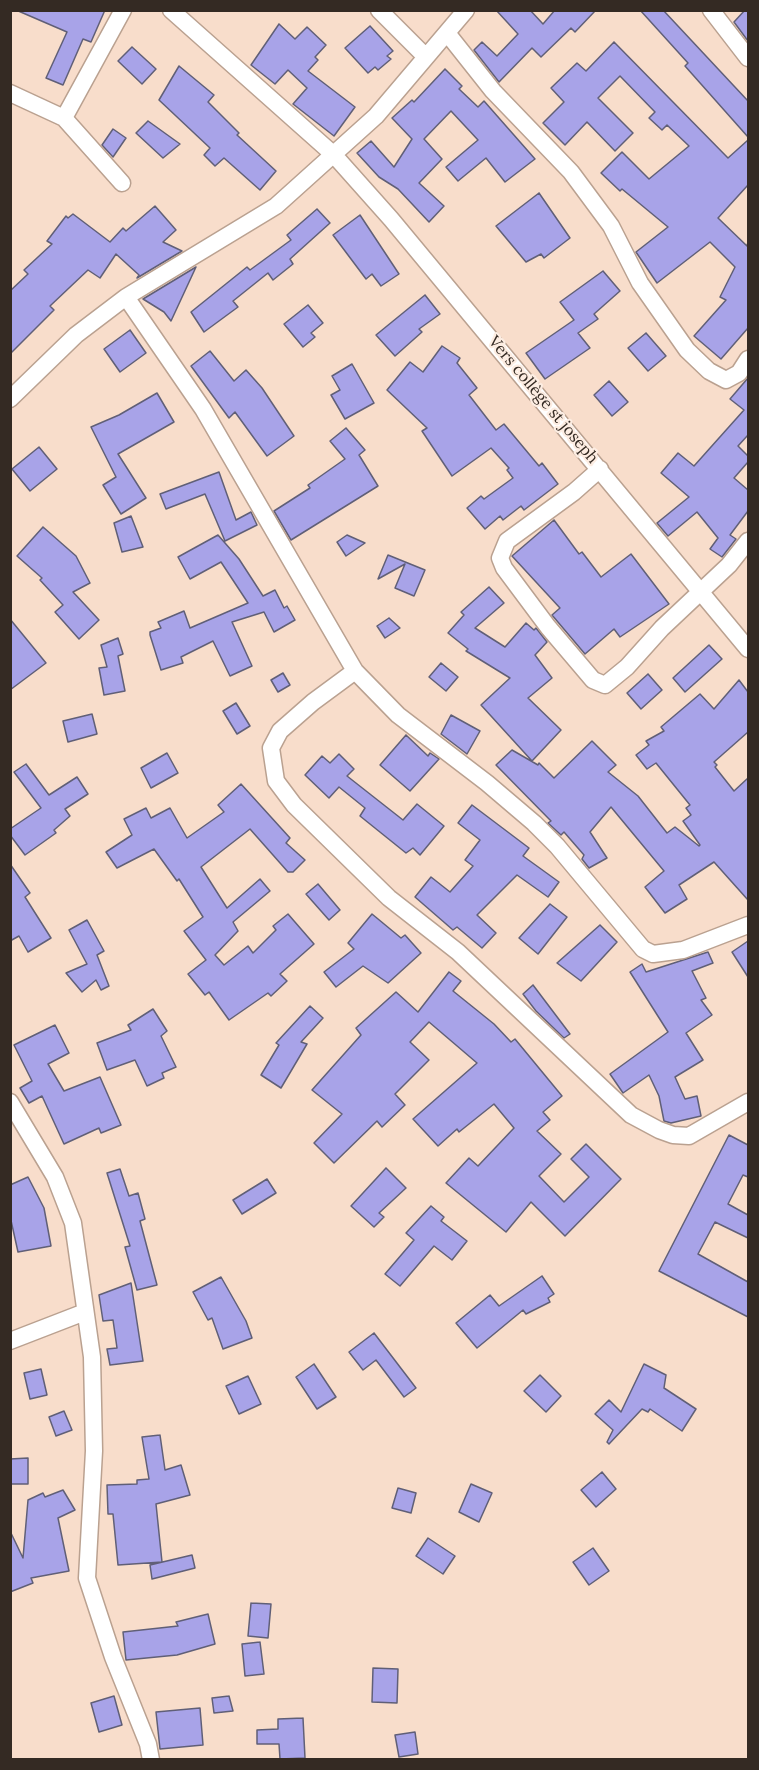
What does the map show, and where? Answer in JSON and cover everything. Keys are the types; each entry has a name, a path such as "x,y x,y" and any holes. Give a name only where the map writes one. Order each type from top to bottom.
{"street":[{"path":"64,118 123,10"},
{"name":"Vers collège st joseph","path":"171,10 334,154 600,469 748,649"},
{"path":"379,10 425,56"},
{"path":"10,399 76,335 126,297 276,206 376,116 466,10"},
{"path":"711,10 748,58"},
{"path":"447,33 499,97 577,179 611,226 640,283 687,350 709,371 726,380 739,373 748,359"},
{"path":"10,93 64,118 122,183"},
{"path":"126,297 203,409 355,671 398,715 487,783 549,838 643,949 653,954 683,950 748,926"},
{"path":"600,469 574,492 507,541 500,558 504,568 581,669 593,680 605,685 627,667 729,565 748,541"},
{"path":"355,671 313,702 280,731 271,748 276,781 294,805 390,898 458,952 631,1115 659,1130 689,1136 748,1102"},
{"path":"10,1102 55,1178 73,1223 92,1357 94,1451 87,1578 113,1657 148,1744 151,1760"},
{"path":"10,1341 85,1312"}],"building":[{"path":"16,10 105,10 91,42 83,39 63,85 46,78 67,32"},
{"path":"496,10 530,10 543,24 555,10 596,10 575,32 571,28 541,57 532,48 499,82 474,50 482,42 497,56 518,34"},
{"path":"640,10 663,10 748,101 748,137 685,66 688,63"},
{"path":"745,10 748,10 748,41 734,22"},
{"path":"279,24 295,39 307,27 326,45 315,57 318,60 308,71 355,107 334,136 293,104 307,88 288,70 275,84 251,65"},
{"path":"370,26 393,51 387,56 391,59 378,70 375,67 368,73 345,48"},
{"path":"614,42 728,158 748,140 748,185 718,218 747,246 748,242 748,328 721,359 694,336 726,300 720,297 735,267 710,242 657,283 636,252 668,227 622,189 620,191 601,173 622,152 649,179 689,146 667,125 662,130 649,118 655,112 620,76 598,98 633,133 615,151 587,122 565,145 543,123 564,102 551,88 577,63 586,71"},
{"path":"132,47 156,69 142,84 118,61"},
{"path":"179,66 214,95 208,102 239,133 237,135 276,171 260,190 224,158 215,166 204,155 210,148 159,100"},
{"path":"445,69 462,86 459,89 478,107 484,101 535,159 505,182 486,158 458,181 446,167 478,140 451,111 424,139 442,159 419,183 444,206 429,222 398,189 379,177 357,153 371,141 394,167 412,139 392,118 412,100 414,102"},
{"path":"148,121 180,144 163,158 136,133"},
{"path":"113,129 126,138 113,157 102,145"},
{"path":"539,193 570,238 544,258 541,254 526,262 496,226"},
{"path":"155,206 176,230 163,242 182,251 137,278 139,275 116,254 100,278 88,270 50,306 54,310 10,354 10,291 28,274 24,270 52,244 47,241 66,216 68,218 73,214 110,242 123,228 126,231"},
{"path":"317,209 330,223 290,259 293,264 273,280 268,273 233,301 238,307 204,332 191,312 247,267 250,270 291,240 287,235"},
{"path":"360,215 399,274 381,286 372,274 366,279 333,235"},
{"path":"196,267 171,321 164,312 143,299"},
{"path":"603,271 620,291 594,314 598,319 578,333 590,348 545,379 526,353 574,320 560,302"},
{"path":"425,295 440,314 419,329 422,332 395,356 376,335"},
{"path":"308,305 323,323 311,333 315,337 303,347 284,324"},
{"path":"130,330 146,353 120,372 104,349"},
{"path":"646,333 666,356 648,371 628,348"},
{"path":"442,346 460,358 457,363 477,388 469,395 496,430 504,424 539,466 542,463 558,484 524,510 521,506 503,520 500,516 485,529 467,508 481,496 484,499 513,478 507,470 509,468 491,448 452,476 422,431 427,428 387,390 410,362 423,372"},
{"path":"210,351 234,381 246,370 262,388 294,436 267,456 235,412 229,418 191,366"},
{"path":"352,364 374,403 345,419 331,395 340,390 332,376"},
{"path":"748,378 748,435 738,446 748,456 748,462 734,478 748,490 748,511 730,535 736,539 722,557 710,549 718,538 697,512 668,536 657,523 689,497 661,473 678,453 694,466 744,410 730,399"},
{"path":"609,381 628,402 612,416 594,395"},
{"path":"157,393 174,422 118,454 146,498 121,514 103,485 116,477 91,427 119,415"},
{"path":"346,428 365,450 359,455 378,486 291,540 274,511 310,488 308,485 345,459 330,441"},
{"path":"39,447 57,469 30,491 12,469"},
{"path":"219,472 236,520 251,512 257,525 225,541 205,494 166,509 160,494"},
{"path":"131,516 143,547 122,552 114,523"},
{"path":"554,520 579,554 582,552 601,577 631,554 669,604 620,637 614,629 585,654 552,615 560,608 512,556"},
{"path":"43,527 76,556 90,583 73,592 99,620 79,639 55,612 63,605 40,580 42,578 17,556"},
{"path":"218,535 239,559 263,596 275,590 284,608 287,606 295,620 274,632 264,612 232,622 252,666 230,676 213,641 181,657 183,663 161,670 150,635 150,632 161,628 158,622 184,611 190,628 248,603 221,562 190,579 178,557"},
{"path":"347,535 365,543 346,556 337,542"},
{"path":"388,555 425,570 414,596 395,588 405,564 378,579"},
{"path":"489,587 504,603 475,628 505,647 526,623 534,630 536,628 547,642 535,655 552,678 528,698 561,730 532,761 481,705 510,678 466,651 468,649 448,633 464,615 461,612"},
{"path":"389,618 400,628 385,638 377,626"},
{"path":"10,619 46,663 10,690"},
{"path":"118,638 123,654 118,656 125,691 104,695 99,668 107,667 101,645"},
{"path":"709,645 722,659 685,692 673,678"},
{"path":"441,663 458,677 446,691 429,677"},
{"path":"283,673 290,685 278,692 271,680"},
{"path":"648,674 662,690 641,709 627,693"},
{"path":"739,680 748,692 748,732 714,762 717,765 715,767 734,791 748,778 748,900 714,862 679,885 687,899 665,913 645,887 664,871 611,807 590,832 607,858 589,868 582,859 584,855 564,832 561,835 548,823 551,821 496,765 512,750 538,765 539,763 554,778 592,741 616,765 608,772 638,796 667,833 675,827 699,846 683,821 691,815 686,808 690,805 656,763 647,769 636,755 649,745 646,741 664,731 661,727 700,694 714,709"},
{"path":"236,703 250,726 237,734 223,711"},
{"path":"92,714 97,734 68,742 63,721"},
{"path":"451,715 480,731 467,754 441,734"},
{"path":"406,735 428,756 430,753 439,759 410,791 380,765"},
{"path":"167,753 178,773 151,788 141,768"},
{"path":"339,754 354,769 347,776 403,820 417,804 444,826 420,855 413,848 406,853 360,816 365,808 339,787 329,798 305,775 322,756 330,763"},
{"path":"26,764 49,795 77,777 88,794 65,809 70,816 54,830 56,833 25,855 10,835 10,829 41,808 14,772"},
{"path":"241,784 290,838 286,843 305,860 293,872 288,872 250,829 201,867 227,908 260,879 270,891 233,922 238,931 215,955 224,965 248,946 253,953 276,930 273,926 288,914 314,944 280,974 287,981 271,996 268,993 229,1020 209,992 205,995 188,974 206,960 184,931 203,917 179,879 177,881 154,849 117,868 106,852 132,835 124,819 146,808 151,818 170,808 187,838 224,812 218,805"},
{"path":"472,805 529,848 523,856 559,882 548,897 517,875 477,915 496,933 482,948 457,927 453,930 415,897 431,877 450,892 473,866 465,860 480,840 458,823"},
{"path":"10,864 30,893 25,897 51,938 28,952 19,936 10,941"},
{"path":"318,884 340,910 329,920 306,894"},
{"path":"550,904 567,917 538,954 519,938"},
{"path":"372,914 401,938 405,935 421,953 388,983 363,966 336,987 324,972 354,949 348,943"},
{"path":"87,920 104,951 97,955 109,986 101,990 96,980 82,992 66,973 87,964 69,930"},
{"path":"600,925 617,942 581,981 557,963"},
{"path":"748,941 748,977 732,952"},
{"path":"708,952 713,963 692,971 706,998 701,1000 712,1015 686,1033 703,1060 675,1077 685,1099 697,1096 701,1116 671,1123 664,1121 659,1096 649,1075 623,1093 610,1074 668,1032 630,972 642,964 646,972"},
{"path":"449,972 461,981 453,991 494,1024 511,1042 515,1039 562,1096 543,1112 550,1120 537,1131 561,1154 539,1176 564,1202 589,1177 571,1159 586,1144 621,1179 565,1236 531,1202 506,1232 446,1183 469,1158 478,1166 514,1128 494,1104 459,1132 457,1129 438,1146 413,1119 477,1063 429,1022 410,1042 429,1060 395,1094 405,1105 382,1127 377,1121 334,1163 314,1143 342,1114 312,1090 361,1035 356,1028 396,992 418,1012"},
{"path":"533,985 570,1034 564,1038 536,1011 523,994"},
{"path":"310,1006 323,1018 301,1042 307,1044 281,1088 261,1075 279,1045 276,1043"},
{"path":"153,1009 167,1031 161,1036 176,1067 162,1073 164,1078 147,1086 135,1060 107,1070 97,1043 131,1030 128,1025"},
{"path":"55,1025 69,1053 48,1064 64,1091 100,1077 121,1125 101,1133 99,1128 64,1144 42,1096 29,1103 20,1088 32,1081 14,1045"},
{"path":"729,1135 748,1145 748,1177 743,1175 728,1204 748,1215 748,1238 715,1222 698,1254 748,1282 748,1317 659,1271"},
{"path":"386,1168 406,1188 379,1213 384,1217 374,1227 351,1206"},
{"path":"120,1169 129,1196 138,1193 145,1219 140,1221 157,1285 137,1290 125,1247 130,1246 107,1173"},
{"path":"28,1177 44,1208 51,1246 18,1252 10,1216 10,1185"},
{"path":"267,1179 276,1193 242,1214 233,1200"},
{"path":"431,1206 444,1217 441,1221 467,1241 452,1260 434,1246 400,1286 385,1274 414,1240 406,1233"},
{"path":"542,1276 554,1294 548,1298 550,1302 526,1314 523,1310 477,1348 456,1323 490,1295 499,1306"},
{"path":"221,1277 246,1321 252,1338 223,1349 212,1318 208,1320 193,1292"},
{"path":"131,1283 143,1361 110,1365 107,1349 117,1348 113,1320 103,1321 99,1295"},
{"path":"374,1333 416,1388 404,1397 376,1360 363,1370 349,1352"},
{"path":"314,1364 336,1397 317,1409 296,1377"},
{"path":"644,1364 666,1375 664,1388 696,1409 682,1431 650,1409 648,1412 642,1409 609,1444 607,1442 613,1430 595,1414 609,1400 621,1412"},
{"path":"41,1369 47,1395 30,1399 24,1373"},
{"path":"540,1375 561,1396 546,1412 524,1391"},
{"path":"248,1376 261,1404 239,1414 226,1386"},
{"path":"64,1411 72,1430 56,1436 49,1417"},
{"path":"160,1435 165,1470 181,1465 190,1495 156,1504 162,1562 118,1565 113,1514 108,1514 107,1485 137,1484 137,1480 149,1479 142,1437"},
{"path":"28,1458 28,1484 10,1484 10,1459"},
{"path":"602,1472 616,1489 596,1507 581,1490"},
{"path":"471,1484 492,1493 479,1522 459,1512"},
{"path":"398,1488 416,1493 411,1513 392,1508"},
{"path":"63,1490 75,1510 58,1518 69,1571 31,1578 33,1583 10,1592 10,1531 23,1558 28,1500 43,1493 45,1497"},
{"path":"428,1538 455,1556 443,1574 416,1556"},
{"path":"593,1548 609,1571 589,1585 573,1562"},
{"path":"192,1555 195,1568 152,1579 150,1565"},
{"path":"251,1603 271,1604 268,1638 248,1636"},
{"path":"208,1614 215,1644 177,1655 126,1660 123,1632 178,1626 176,1622"},
{"path":"260,1642 264,1674 245,1676 242,1644"},
{"path":"373,1668 398,1669 397,1703 372,1702"},
{"path":"114,1696 122,1725 99,1732 91,1703"},
{"path":"229,1696 233,1711 214,1713 212,1698"},
{"path":"200,1708 203,1745 160,1749 156,1712"},
{"path":"303,1718 305,1758 280,1759 279,1744 257,1744 257,1730 278,1729 278,1719"},
{"path":"415,1732 418,1754 399,1757 395,1735"}]}
